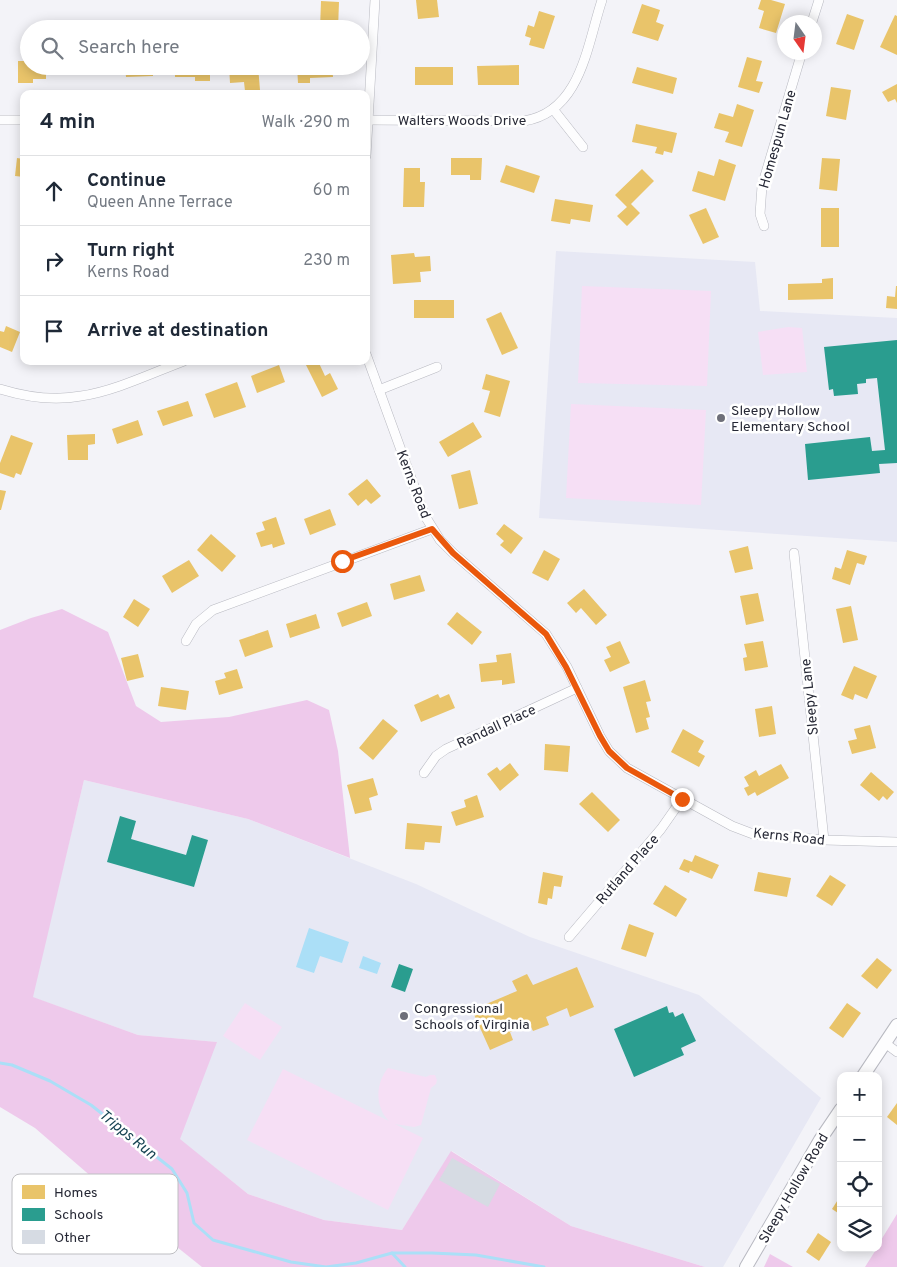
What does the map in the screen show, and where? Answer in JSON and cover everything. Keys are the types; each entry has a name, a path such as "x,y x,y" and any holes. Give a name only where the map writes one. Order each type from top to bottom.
{"main road":[{"path":"866,1072 897,1025"},
{"name":"Sleepy Hollow Road","path":"746,1267 820,1140 837,1115"}],"street":[{"path":"370,90 375,0"},
{"name":"Walters Woods Drive","path":"370,120 524,121 538,117 553,109 568,95 576,82 602,0"},
{"path":"814,15 819,0"},
{"name":"Homespun Lane","path":"764,226 760,214 762,186 800,60"},
{"path":"553,109 583,147"},
{"path":"0,120 20,120"},
{"path":"0,389 39,397 64,398 82,396 107,390 173,365"},
{"name":"Kerns Road","path":"370,365 425,516 432,529 453,553 546,634 559,654 600,736 614,757 627,768 682,799 732,826 753,834 824,840 897,842"},
{"path":"379,390 437,367"},
{"path":"186,641 196,624 213,610 432,529"},
{"name":"Sleepy Lane","path":"794,553 824,840"},
{"name":"Randall Place","path":"424,773 436,756 446,749 577,688"},
{"name":"Rutland Place","path":"569,937 661,829 682,799"},
{"path":"885,1043 897,1052"}],"shaded area":[{"name":"Sleepy Hollow Elementary School","path":"556,251 755,262 760,311 897,318 897,542 539,518"},
{"path":"582,286 711,291 707,386 578,383"},
{"path":"788,327 802,328 807,372 763,375 758,332"},
{"path":"571,404 706,410 701,505 566,498"},
{"path":"62,609 108,632 136,706 161,722 229,717 307,700 329,710 338,751 350,858 248,819 84,780 33,997 138,1035 217,1042 180,1139 248,1194 324,1220 402,1230 451,1151 571,1226 705,1267 202,1267 178,1248 178,1174 88,1174 35,1128 0,1107 0,630"},
{"name":"Congressional Schools of Virginia","path":"84,780 248,819 416,884 530,937 699,995 821,1098 723,1267 705,1267 571,1226 452,1151 402,1230 324,1220 248,1194 179,1139 216,1042 138,1035 32,997"},
{"path":"245,1003 282,1027 260,1060 223,1036"},
{"path":"388,1068 426,1077 435,1075 437,1080 436,1084 431,1088 421,1125 414,1127 395,1124 423,1138 388,1210 247,1140 283,1069 389,1121 381,1109 378,1095 381,1081"},
{"path":"897,1214 897,1267 865,1267 874,1252 882,1252 882,1238"},
{"path":"770,1254 793,1267 764,1267"}],"water":[{"path":"309,928 349,942 342,963 320,956 314,973 296,967"},
{"path":"363,956 381,963 377,974 359,968"}],"building: Homes":[{"path":"416,0 437,0 439,17 418,19"},
{"path":"761,0 771,0 785,4 782,15 777,15 776,33 759,28 764,11 758,9"},
{"path":"321,1 339,2 338,20 320,20"},
{"path":"642,4 660,10 656,22 664,25 658,41 632,33"},
{"path":"539,11 555,16 544,49 529,45 531,38 525,36 528,25 534,27"},
{"path":"847,14 864,20 854,50 836,44"},
{"path":"895,15 897,16 897,55 880,47"},
{"path":"747,57 762,61 756,81 763,82 759,93 738,87"},
{"path":"18,61 20,61 20,75 46,75 46,79 33,79 33,83 18,83"},
{"path":"519,65 519,85 478,85 477,66"},
{"path":"415,67 453,67 453,85 415,85"},
{"path":"637,67 677,78 673,94 632,83"},
{"path":"126,75 153,75 153,76 126,77"},
{"path":"175,75 210,75 210,81 195,81 195,77 175,77"},
{"path":"230,75 259,75 260,90 245,90 244,82 230,83"},
{"path":"298,75 333,75 333,77 310,78 310,83 298,83"},
{"path":"897,84 897,103 895,99 888,102 882,92"},
{"path":"831,87 851,90 846,120 826,116"},
{"path":"737,104 754,110 742,147 725,142 729,132 714,128 719,113 733,117"},
{"path":"636,124 677,133 672,153 664,151 663,155 655,153 657,147 632,142"},
{"path":"17,158 20,158 20,177 15,176"},
{"path":"451,158 482,158 481,180 470,180 470,175 451,175"},
{"path":"822,158 840,159 837,191 819,189"},
{"path":"719,159 736,165 725,201 692,191 698,171 714,176"},
{"path":"506,165 540,176 534,193 500,182"},
{"path":"404,168 420,168 420,182 425,182 424,207 403,207"},
{"path":"642,169 654,181 631,204 640,213 627,226 617,216 627,207 615,195"},
{"path":"555,199 593,205 590,222 571,219 570,224 551,221"},
{"path":"706,208 719,237 703,244 689,215"},
{"path":"821,208 839,208 839,247 821,247"},
{"path":"414,253 415,257 430,256 431,271 420,272 421,282 393,284 391,255"},
{"path":"833,278 833,299 788,300 788,284 822,283 822,279"},
{"path":"896,286 897,309 886,308 887,296 895,297"},
{"path":"414,300 454,300 454,318 414,318"},
{"path":"501,312 518,348 502,355 486,319"},
{"path":"6,326 20,332 12,352 0,347 0,331 4,332"},
{"path":"279,365 285,382 257,393 251,376"},
{"path":"306,365 320,365 325,376 330,373 338,389 322,397"},
{"path":"486,374 510,381 500,417 484,412 490,391 482,389"},
{"path":"237,382 246,407 214,418 205,394"},
{"path":"188,401 193,416 163,426 157,411"},
{"path":"138,420 143,435 117,444 112,429"},
{"path":"473,422 482,437 448,457 439,442"},
{"path":"95,434 95,444 88,445 88,460 68,460 67,435"},
{"path":"11,435 33,443 21,475 16,473 14,478 0,473 0,463"},
{"path":"470,470 478,504 459,509 451,475"},
{"path":"367,479 381,496 371,504 366,499 358,506 348,494"},
{"path":"0,490 6,491 1,510 0,510"},
{"path":"330,509 336,525 310,535 304,519"},
{"path":"276,517 285,544 273,548 272,544 261,547 256,533 265,530 262,522"},
{"path":"504,524 523,538 511,554 500,545 504,541 496,534"},
{"path":"211,534 236,556 222,572 197,550"},
{"path":"748,546 753,569 735,573 729,551"},
{"path":"544,550 560,559 548,581 532,573"},
{"path":"847,550 867,556 864,565 857,563 850,585 832,579 835,567 841,569"},
{"path":"189,560 199,576 172,593 162,576"},
{"path":"420,575 425,591 394,600 390,584"},
{"path":"584,589 607,615 596,625 581,608 576,613 567,603"},
{"path":"758,593 764,621 746,625 740,596"},
{"path":"134,599 150,609 138,627 123,617"},
{"path":"367,602 372,616 342,627 337,613"},
{"path":"851,606 858,640 843,643 836,609"},
{"path":"457,612 482,632 472,645 447,624"},
{"path":"316,614 320,628 290,638 286,624"},
{"path":"268,630 273,647 245,657 239,640"},
{"path":"620,641 630,663 610,672 604,660 611,657 606,647"},
{"path":"763,641 768,667 745,671 743,658 747,657 744,644"},
{"path":"511,653 515,683 502,685 502,680 481,682 479,664 497,662 496,655"},
{"path":"138,654 144,677 127,681 121,658"},
{"path":"854,666 877,676 867,699 855,694 853,700 841,695"},
{"path":"237,669 243,688 219,695 215,681 226,678 224,673"},
{"path":"645,680 651,701 646,702 650,717 646,718 649,729 636,733 623,687"},
{"path":"161,687 189,691 186,710 158,706"},
{"path":"438,694 440,698 449,694 455,708 421,722 414,705"},
{"path":"772,706 776,734 759,737 755,709"},
{"path":"383,719 398,731 373,760 359,748"},
{"path":"870,725 876,748 852,754 848,741 857,739 854,729"},
{"path":"683,729 704,741 698,752 705,756 699,767 671,752"},
{"path":"545,744 570,746 568,772 544,770"},
{"path":"510,763 519,775 500,791 487,774 497,767 500,771"},
{"path":"781,764 789,778 757,796 755,792 748,796 744,788 749,786 744,777 756,770 759,776"},
{"path":"871,772 894,792 887,800 883,796 879,801 860,785"},
{"path":"373,778 378,795 369,798 372,810 355,814 347,785"},
{"path":"592,792 620,820 608,832 579,804"},
{"path":"477,795 484,817 456,826 451,812 466,807 464,800"},
{"path":"407,823 442,826 440,843 425,842 424,850 405,849"},
{"path":"695,855 719,865 712,879 690,870 689,873 679,869 684,859 692,862"},
{"path":"543,872 563,876 561,887 554,886 552,899 548,898 547,905 538,903"},
{"path":"758,872 791,878 787,897 754,891"},
{"path":"830,875 846,885 832,906 816,896"},
{"path":"665,885 687,899 676,917 653,904"},
{"path":"629,924 654,933 646,957 621,949"},
{"path":"877,958 892,970 877,989 861,976"},
{"path":"577,967 594,1007 570,1017 567,1008 546,1017 549,1025 533,1031 530,1025 510,1032 513,1040 490,1050 472,1010 517,991 512,981 527,974 533,985"},
{"path":"847,1003 861,1013 843,1038 829,1028"},
{"path":"897,1103 897,1125 887,1117"},
{"path":"837,1201 837,1212 832,1209"},
{"path":"818,1233 831,1242 819,1261 806,1252"}],"building: Schools":[{"path":"897,340 897,463 879,464 880,473 808,480 805,444 870,437 872,451 885,450 877,378 866,379 866,383 857,384 858,394 834,396 833,389 829,390 824,347"},
{"path":"120,816 136,821 131,839 186,855 192,835 208,840 194,887 107,862"},
{"path":"399,964 413,969 405,992 391,987"},
{"path":"667,1006 669,1013 673,1012 675,1017 683,1013 696,1041 681,1048 684,1055 634,1077 614,1029"}],"building: Other":[{"path":"452,1158 500,1184 488,1207 439,1180"}],"waterway":[{"name":"Tripps Run","path":"0,1063 12,1065 50,1081 91,1105 172,1169 175,1174"},
{"name":"Tripps Run","path":"178,1179 187,1193 194,1223 213,1240 291,1262 326,1267 356,1263 392,1253 432,1253 476,1255 544,1267"},
{"path":"392,1253 405,1267"}],"place":[{"name":"Sleepy Hollow Elementary School","path":"721,418"},
{"name":"Congressional Schools of Virginia","path":"404,1016"}],"route":[{"path":"342,561 432,529 453,553 546,634 566,667 600,736 609,751 619,762 682,799"}]}
